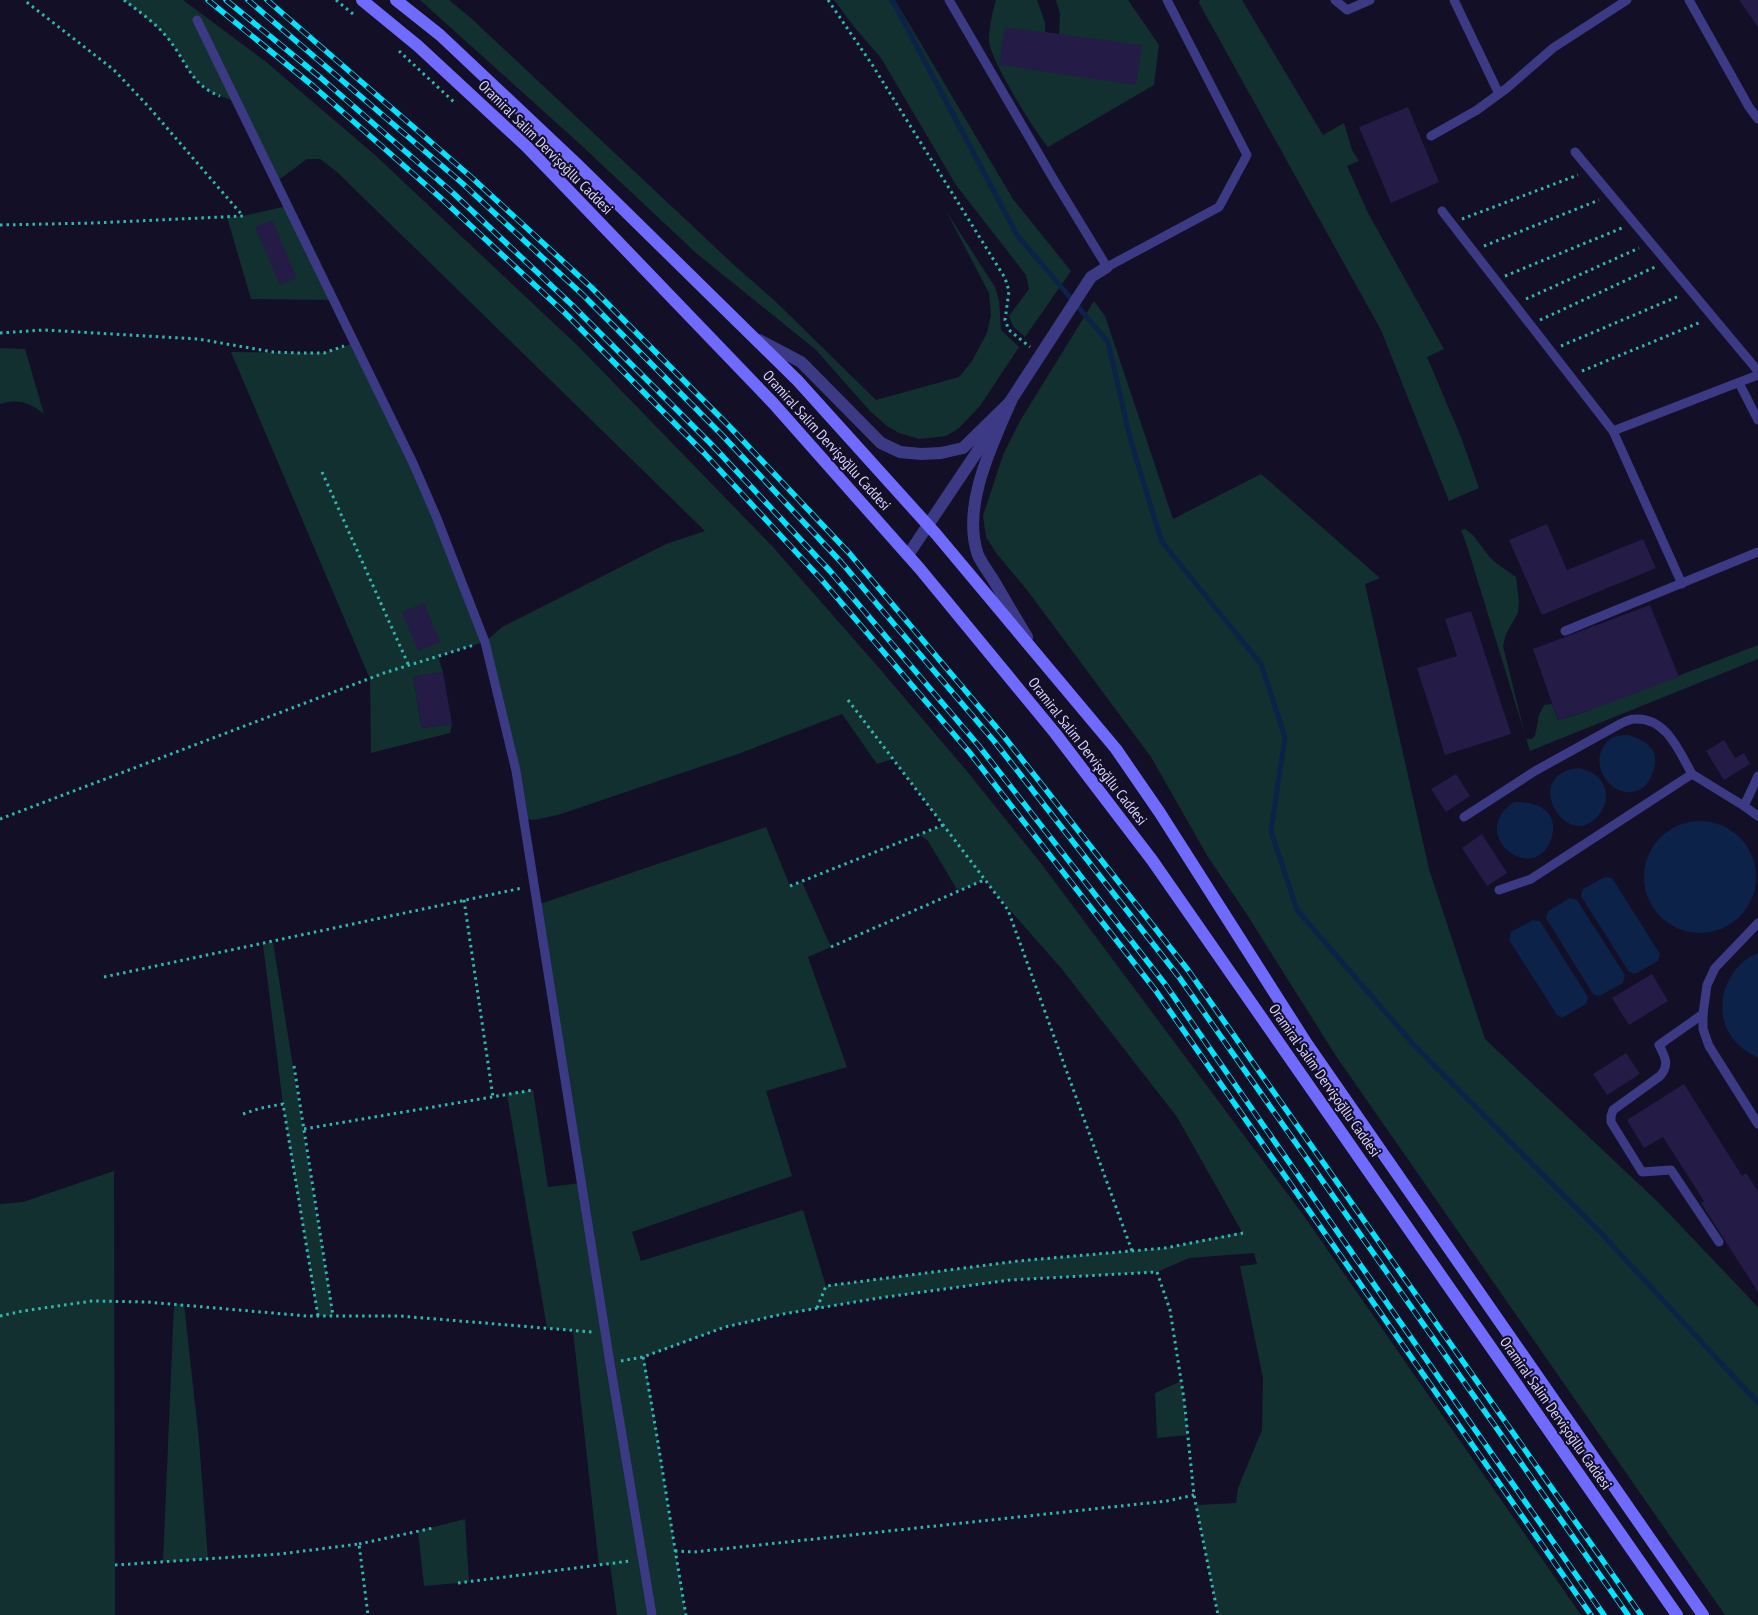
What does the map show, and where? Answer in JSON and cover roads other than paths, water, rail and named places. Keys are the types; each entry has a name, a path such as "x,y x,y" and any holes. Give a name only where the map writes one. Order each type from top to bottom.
{"main road":[{"name":"Oramiral Salim Dervişoğllu Caddesi","path":"362,0 418,46 527,147 773,403 908,556 1055,733 1152,860 1676,1615"},
{"name":"Oramiral Salim Dervişoğllu Caddesi","path":"396,0 440,35 571,158 798,381 928,526 1038,654 1116,749 1160,813 1307,1044 1703,1615"}],"street":[{"path":"908,556 1011,401 1090,277 1107,267"},
{"path":"754,338 801,362 881,443 900,452 934,454 962,448 1011,401"},
{"path":"1011,401 989,451 982,474 974,519 974,539 979,556 1038,654"}],"lane":[{"path":"949,0 1107,267 1219,207 1247,155 1167,0"},
{"path":"1335,0 1347,10 1370,0"},
{"path":"1454,0 1499,94"},
{"path":"1431,136 1466,117 1499,94 1552,48 1626,0"},
{"path":"1689,0 1749,107 1758,119"},
{"path":"197,20 416,472 436,516 484,642 516,770 652,1615"},
{"path":"1575,152 1758,371"},
{"path":"1442,210 1613,431 1682,584"},
{"path":"1613,431 1758,375"},
{"path":"1739,383 1758,420"},
{"path":"1565,631 1758,552"},
{"path":"1464,817 1535,771 1620,724 1634,719 1647,720 1665,730 1674,741 1692,774 1758,816"},
{"path":"1499,890 1531,879 1692,774"},
{"path":"1744,806 1758,776"},
{"path":"1758,923 1714,968 1707,985 1702,1014 1703,1029 1709,1046 1758,1124"},
{"path":"1702,1014 1659,1045 1667,1064 1665,1071 1613,1110 1611,1122 1642,1172 1671,1170 1719,1242"}],"water":[{"path":"1621,735 1628,735 1647,744 1654,753 1655,759 1655,766 1647,784 1634,792 1621,791 1610,784 1602,773 1599,762 1602,748 1608,740"},
{"path":"1579,768 1599,778 1605,789 1606,800 1597,817 1585,825 1572,825 1562,818 1554,808 1550,795 1552,783 1562,773"},
{"path":"1514,802 1537,805 1549,814 1552,820 1552,836 1544,851 1533,858 1521,857 1509,852 1500,842 1497,829 1501,815"},
{"path":"1700,821 1722,825 1740,837 1752,855 1756,877 1752,899 1740,917 1722,929 1700,933 1678,929 1660,917 1648,899 1644,877 1648,855 1660,837 1678,825"},
{"path":"1605,877 1612,878 1660,954 1658,961 1635,974 1629,972 1581,896 1583,889"},
{"path":"1570,898 1577,900 1625,975 1623,983 1599,996 1593,994 1546,918 1548,911"},
{"path":"1533,920 1540,921 1588,997 1586,1004 1562,1018 1557,1015 1509,940 1511,932"},
{"path":"1758,953 1758,1058 1734,1040 1723,1016 1722,1003 1725,990 1737,968 1747,959"}],"waterway":[{"path":"891,0 1017,235 1108,342 1131,442 1162,542 1261,664 1285,737 1271,831 1297,910 1413,1044 1601,1233 1758,1403"}],"railway":[{"path":"208,0 313,86 443,200 565,313 704,453 821,579 970,753 1156,991 1591,1615"},
{"path":"226,0 321,78 452,192 572,305 712,445 830,571 979,746 1165,984 1604,1615"},
{"path":"248,0 462,183 583,295 722,435 841,562 994,741 1179,977 1628,1615"},
{"path":"267,0 470,176 591,287 730,427 850,554 1002,734 1188,970 1641,1615"}]}
